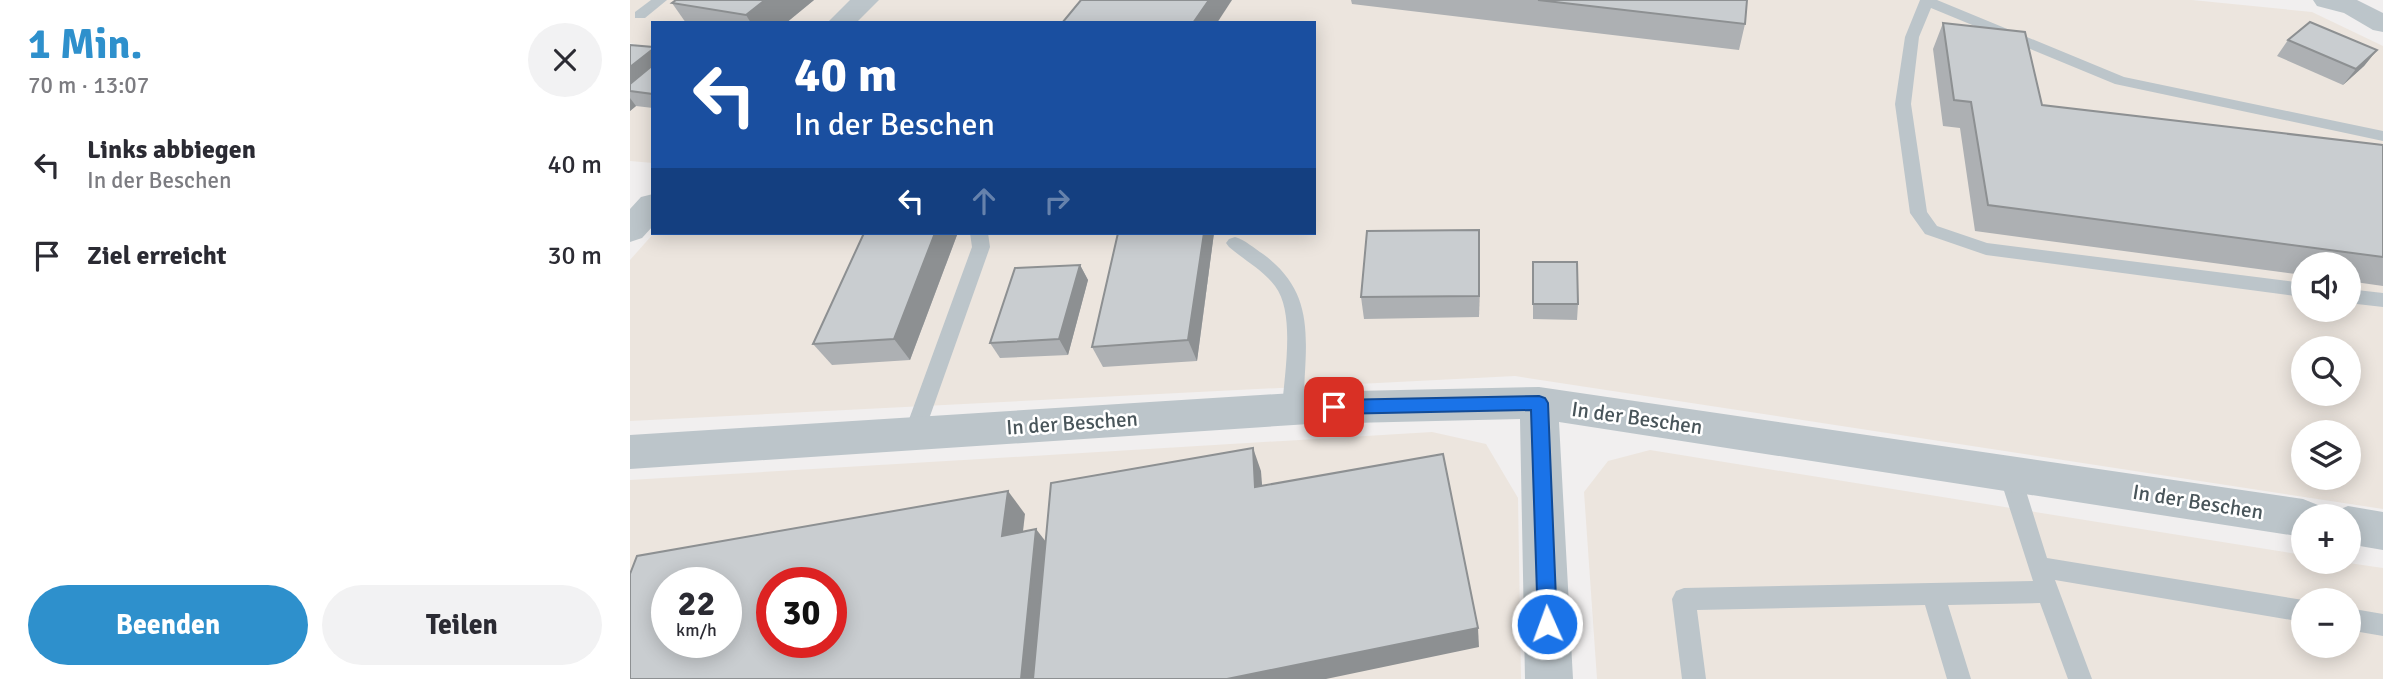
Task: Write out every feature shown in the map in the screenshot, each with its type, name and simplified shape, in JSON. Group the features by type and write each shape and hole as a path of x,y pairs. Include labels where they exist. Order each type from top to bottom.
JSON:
{"street":[{"path":"842,21 866,0"},
{"path":"2326,0 2353,7 2383,24"},
{"path":"630,230 651,207"},
{"path":"1539,403 1549,679"},
{"name":"In der Beschen","path":"630,452 1292,409 1539,403 2291,516"},
{"path":"2361,527 2383,531"}],"lane":[{"path":"640,15 660,0"},
{"path":"2291,288 1986,249 1931,230 1919,213 1903,104 1912,37 1927,1 2120,81 2383,136"},
{"path":"914,433 981,247 979,235"},
{"path":"1235,243 1279,280 1292,304 1295,335 1292,409"},
{"path":"2361,297 2383,300"},
{"path":"2009,472 2047,592 2080,679"},
{"path":"2039,567 2291,609"},
{"path":"1694,679 1684,600 2047,592"},
{"path":"1933,593 1959,679"},
{"path":"2361,621 2383,625"}],"shaded area":[{"path":"630,0 2192,0 2312,12 2383,46 2383,509 1515,376 630,421 630,260 652,235 1316,235 1316,21 651,21 651,163 630,161 630,48 635,44 630,43"},
{"path":"1432,432 1486,444 1518,498 1521,679 630,679 630,480"},
{"path":"1650,450 2291,553 2291,574 2361,574 2361,565 2383,568 2383,679 1597,679 1584,492 1608,461"}],"building":[{"path":"676,0 765,0 746,15 672,3"},
{"path":"1081,0 1209,0 1194,21 1064,21"},
{"path":"1538,0 1747,0 1745,24"},
{"path":"2310,22 2377,50 2356,69 2288,40"},
{"path":"1943,23 2025,32 2042,105 2383,145 2383,257 1988,205 1971,102 1954,100"},
{"path":"630,45 651,47 651,51 630,67"},
{"path":"651,67 651,94 630,91 630,84"},
{"path":"1479,230 1479,296 1361,297 1367,231"},
{"path":"863,235 934,235 894,339 813,344"},
{"path":"1118,235 1204,235 1188,340 1092,347"},
{"path":"1533,262 1577,262 1578,304 1533,304"},
{"path":"1080,265 1059,339 990,343 1015,268"},
{"path":"1253,448 1255,487 1443,454 1478,628 1227,679 1033,679 1051,483"},
{"path":"1008,491 1002,536 1036,529 1021,679 630,679 630,574 637,556"}],"route":[{"path":"1334,407 1539,403 1547,624"}]}
